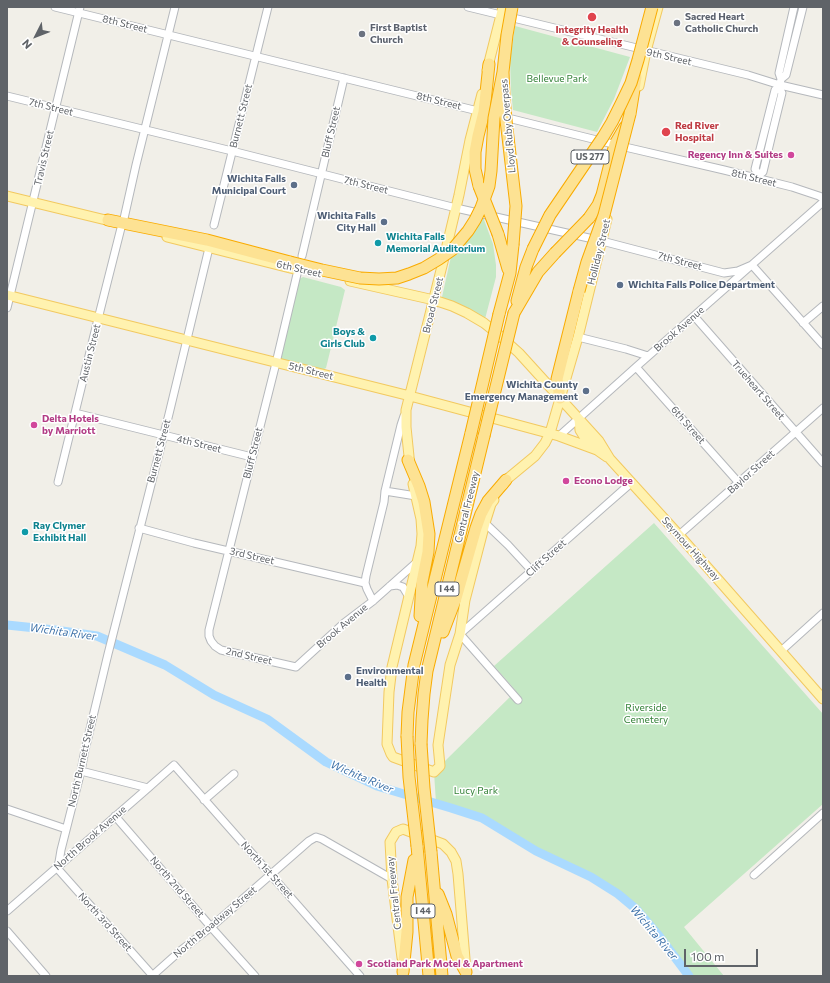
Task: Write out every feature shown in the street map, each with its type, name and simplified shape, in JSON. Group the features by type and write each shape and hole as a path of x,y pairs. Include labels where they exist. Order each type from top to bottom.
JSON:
{"highway":[{"name":"Lloyd Ruby Overpass","path":"512,7 503,72 505,112 516,206 514,245"},
{"name":"US 277","path":"638,60 652,7"},
{"path":"560,398 557,379 587,262 604,215 613,181 630,114 638,60"},
{"name":"Central Freeway","path":"442,976 421,744 422,713 427,671 526,267 533,249 553,210 612,122 631,84 638,60"},
{"path":"489,64 475,152 475,169 479,186 498,234 510,273"},
{"path":"108,220 207,240 322,270 360,278 397,278 409,274 424,268 452,250 468,231 481,208 491,171 494,118 503,72"},
{"path":"514,313 538,272 589,218 598,205 633,112"},
{"name":"Central Freeway","path":"429,976 409,777 407,736 410,691 419,642 510,273 514,245"},
{"path":"408,460 424,502 429,534 428,552 422,582 419,642"},
{"path":"427,671 456,598 481,514 488,501 506,480"},
{"path":"404,974 407,932 407,897 417,846"},
{"path":"434,883 446,914 457,956 466,974"}],"main road":[{"path":"633,112 646,51 658,7"},
{"path":"489,64 502,11"},
{"name":"Broad Street","path":"406,410 456,208 470,140 481,112"},
{"name":"Holliday Street","path":"506,480 535,456 550,434 578,337 602,241 620,146"},
{"path":"7,196 108,220"},
{"name":"6th Street","path":"122,224 209,248 298,270 434,300 452,306 484,323 499,335 519,353 560,398"},
{"name":"5th Street","path":"8,296 410,396 560,436 597,450 610,459"},
{"name":"Seymour Highway","path":"560,398 599,441 610,459 823,699"},
{"path":"406,410 408,460 421,519 422,534 418,561 392,667 389,692 387,744 390,754 393,757 434,772 440,766 438,745 450,665 460,634 465,600 491,504 506,480"},
{"path":"580,419 580,430 585,438 597,450"},
{"name":"Brook Avenue","path":"535,456 560,436"},
{"name":"Central Freeway","path":"404,974 392,879 390,842 396,832 403,828 443,844 456,861 466,974"}],"street":[{"name":"8th Street","path":"55,7 80,10 169,35 481,112 620,146 758,177 823,198"},
{"name":"Austin Street","path":"58,482 175,7"},
{"name":"Burnett Street","path":"214,225 268,7"},
{"name":"9th Street","path":"468,7 502,11 646,51 748,75 823,95"},
{"path":"794,7 779,72 780,84 782,93 763,172 758,177 755,169 775,90 780,84 786,75 804,7"},
{"name":"Travis Street","path":"7,308 8,296 33,202 80,10"},
{"name":"Bluff Street","path":"302,256 344,78"},
{"name":"7th Street","path":"7,96 456,208 602,241 724,272 738,270 752,265"},
{"path":"767,122 775,124"},
{"name":"Brook Avenue","path":"560,436 648,356 823,202"},
{"name":"Burnett Street","path":"108,654 164,435 209,248"},
{"path":"752,265 823,345"},
{"name":"Bluff Street","path":"209,636 209,630 228,551 298,270"},
{"name":"7th Street","path":"724,272 734,281"},
{"path":"803,323 823,306"},
{"name":"Trueheart Street","path":"694,316 823,463"},
{"path":"578,337 648,356"},
{"name":"6th Street","path":"636,367 739,483"},
{"name":"Baylor Street","path":"679,535 823,408"},
{"name":"Broad Street","path":"365,583 384,502 385,491 406,410"},
{"name":"4th Street","path":"75,413 252,457"},
{"name":"Clift Street","path":"460,634 631,483"},
{"path":"385,491 416,496"},
{"path":"485,523 532,571"},
{"name":"3rd Street","path":"139,528 228,551 365,583"},
{"name":"Brook Avenue","path":"296,667 344,623 373,601 418,561"},
{"path":"365,583 373,601"},
{"path":"389,586 397,585 403,587 409,597"},
{"path":"781,650 823,614"},
{"path":"460,634 518,700"},
{"name":"2nd Street","path":"209,636 215,646 222,650 296,667"},
{"name":"North Burnett Street","path":"57,868 60,862 61,850 108,654"},
{"name":"North Brook Avenue","path":"7,911 174,765"},
{"name":"North 1st Street","path":"174,765 360,976"},
{"path":"81,771 148,788"},
{"path":"204,800 234,774"},
{"path":"7,809 66,829"},
{"path":"754,875 823,813"},
{"name":"North 2nd Street","path":"115,816 211,927 256,976"},
{"name":"North Broadway Street","path":"152,976 180,951 211,927 309,841 316,837 392,879"},
{"name":"North 3rd Street","path":"57,868 152,976"},
{"path":"7,902 16,903"},
{"path":"7,931 46,976"}],"green space":[{"name":"Bellevue Park","path":"515,26 630,57 614,99 597,132 513,110 510,60"},
{"path":"479,215 483,217 493,244 496,265 496,277 485,319 445,300 442,297 452,252"},
{"path":"303,277 341,287 345,290 326,368 322,370 281,360 279,357 299,279"},
{"name":"Riverside Cemetery","path":"654,523 823,714 823,804 684,927 724,976 689,976 659,936 636,909 618,894 591,877 536,851 482,818 436,803 434,772 516,691 494,666"}],"waterway":[{"name":"Wichita River","path":"7,625 97,636 165,665 214,695 267,719 326,762 377,786 482,818 536,851 591,877 618,894 636,909 659,936 689,976"}],"place":[{"name":"Integrity Health & Counseling","path":"592,17"},
{"name":"Sacred Heart Catholic Church","path":"677,23"},
{"name":"First Baptist Church","path":"362,34"},
{"name":"Red River Hospital","path":"666,132"},
{"name":"Regency Inn & Suites","path":"791,155"},
{"name":"Wichita Falls Municipal Court","path":"294,185"},
{"name":"Wichita Falls City Hall","path":"384,222"},
{"name":"Wichita Falls Memorial Auditorium","path":"378,243"},
{"name":"Wichita Falls Police Department","path":"620,285"},
{"name":"Boys & Girls Club","path":"373,338"},
{"name":"Wichita County Emergency Management","path":"586,391"},
{"name":"Delta Hotels by Marriott","path":"34,425"},
{"name":"Econo Lodge","path":"566,481"},
{"name":"Ray Clymer Exhibit Hall","path":"25,532"},
{"name":"Environmental Health","path":"348,677"},
{"name":"Scotland Park Motel & Apartment","path":"359,964"}],"park label":[{"name":"Lucy Park","path":"476,791"}]}
